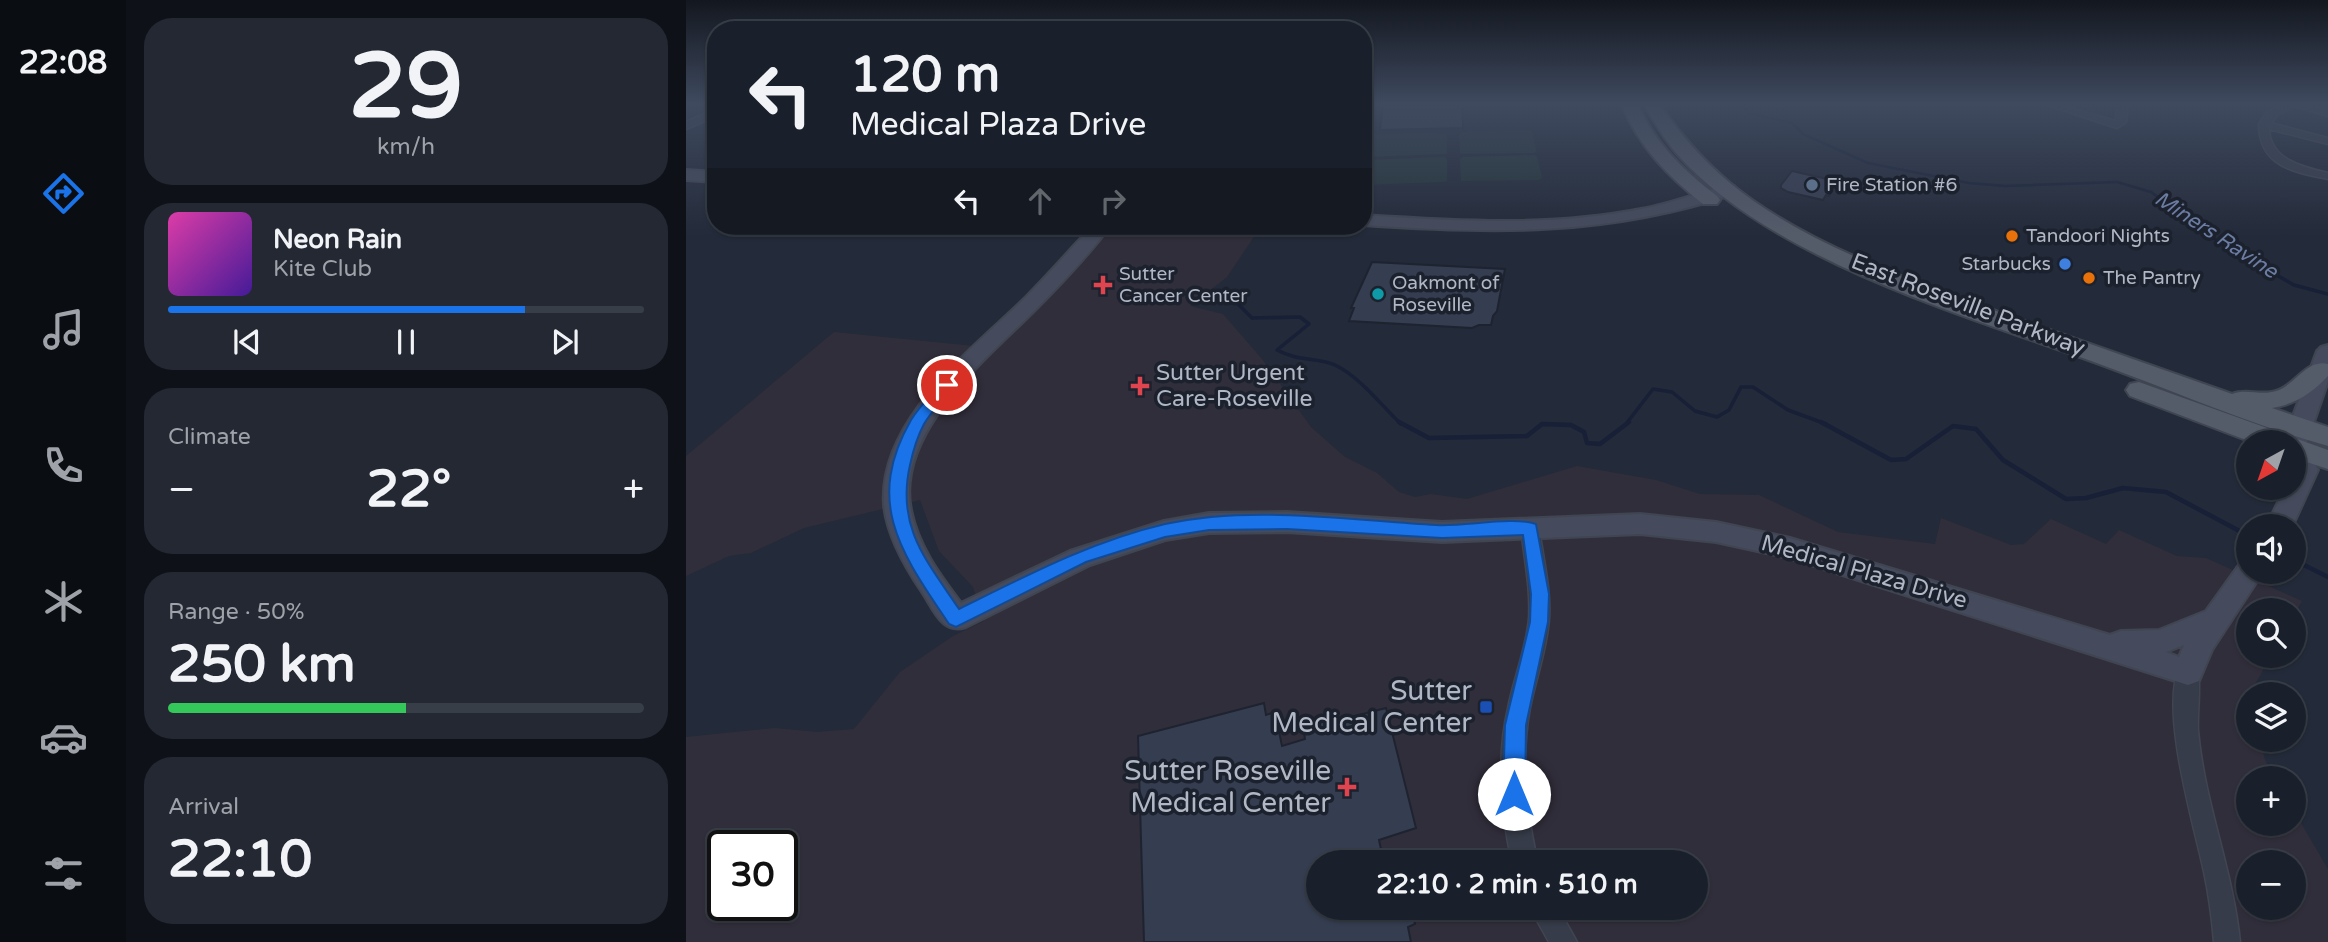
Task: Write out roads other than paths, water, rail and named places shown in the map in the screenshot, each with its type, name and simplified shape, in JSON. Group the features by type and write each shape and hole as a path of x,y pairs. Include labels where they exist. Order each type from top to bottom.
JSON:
{"main road":[{"name":"East Roseville Parkway","path":"1655,149 1662,158 1712,193 1770,240 1848,279 1939,317 2248,430"},
{"name":"East Roseville Parkway","path":"1682,149 1712,193 1775,221 1840,256 1889,278 2180,384 2266,430"},
{"path":"1848,279 1976,321 1994,325 2006,321"},
{"path":"2180,384 2235,398 2275,400 2297,393 2324,360"},
{"name":"East Roseville Parkway","path":"2306,448 2328,437"}],"street":[{"path":"2268,149 2275,157 2293,167 2328,176"},
{"path":"686,167 707,168"},
{"path":"686,175 707,176"},
{"path":"1372,212 1447,216 1545,215 1712,193"},
{"path":"1372,221 1469,226 1548,224 1693,204 1712,193"},
{"name":"Medical Plaza Drive","path":"1093,235 1040,295 947,385 918,420 907,444 897,488 897,509 904,535 916,560 956,619 1080,558 1125,541 1198,525 1252,522 1442,532 1640,524 1716,532 1819,556 2188,672"},
{"path":"2306,437 2324,360"},
{"path":"1523,850 1517,820 1515,725 1539,622 1540,594 1530,528"},
{"path":"2227,942 2227,923 2217,874 2190,765 2185,692 2188,672 2199,645 2240,584"},
{"path":"2086,639 2131,643 2160,642 2215,620"},
{"path":"1550,920 1564,942"}],"waterway":[{"name":"Miners Ravine","path":"1837,149 1868,163 1969,183 2005,186 2117,182 2151,192 2221,244"},
{"name":"Miners Ravine","path":"2221,244 2294,285 2328,294"},
{"path":"1232,298 1252,318 1300,317 1309,324 1277,350 1329,363 1344,370 1362,384 1399,422"},
{"path":"1626,424 1653,389 1672,392 1695,411 1717,417 1729,410 1741,387 1753,387 1788,410 1822,422"},
{"path":"1399,422 1429,438 1527,436 1542,424 1571,425 1584,432 1587,443 1600,444 1629,422"},
{"path":"1822,422 1826,424"},
{"path":"1822,422 1891,460 1906,459 1953,426 1976,429 2003,460 2066,499 2086,498 2123,488 2166,492 2236,529"},
{"path":"2306,566 2328,577"}],"place":[{"name":"Fire Station #6","path":"1812,185"},
{"name":"Tandoori Nights","path":"2012,236"},
{"name":"Starbucks","path":"2065,264"},
{"name":"The Pantry","path":"2089,278"},
{"name":"Sutter Cancer Center","path":"1103,285"},
{"name":"Oakmont of Roseville","path":"1378,294"},
{"name":"Sutter Urgent Care-Roseville","path":"1140,386"},
{"name":"Sutter Medical Center","path":"1486,707"},
{"name":"Sutter Roseville Medical Center","path":"1347,787"}]}
